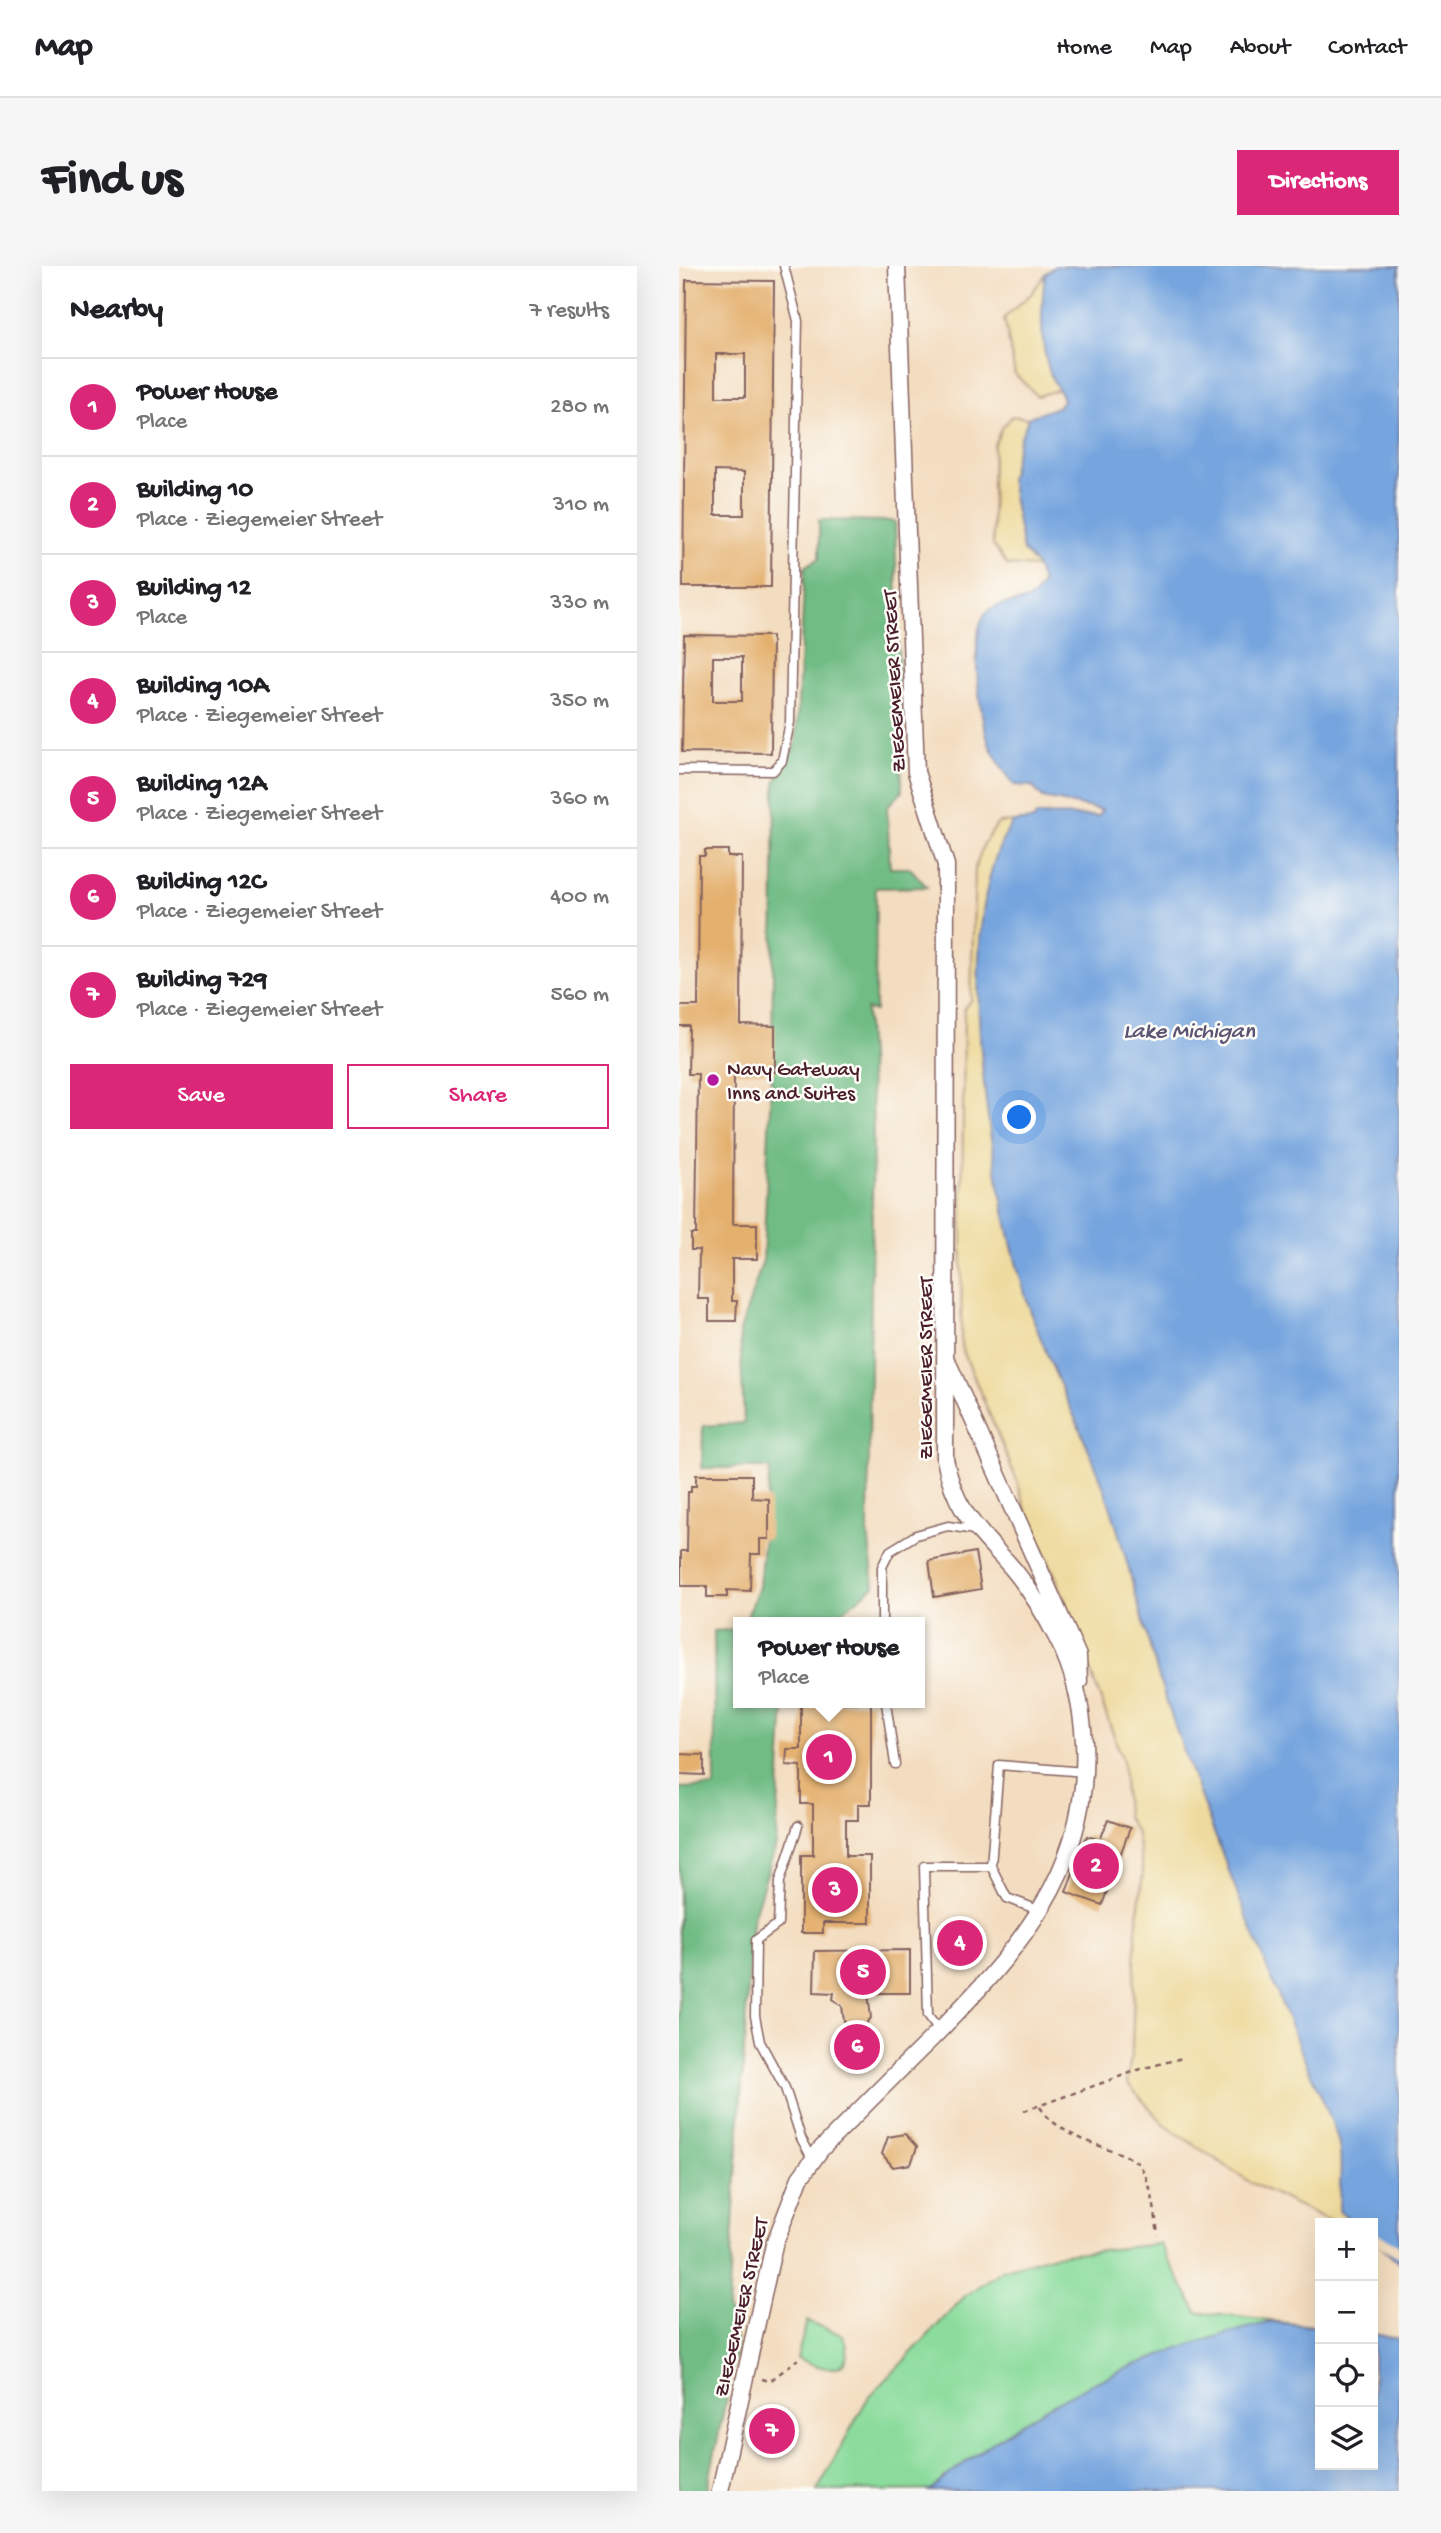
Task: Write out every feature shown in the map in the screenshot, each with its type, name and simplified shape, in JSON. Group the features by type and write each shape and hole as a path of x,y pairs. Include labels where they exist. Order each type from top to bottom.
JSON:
{"street":[{"name":"ZIEGEMEIER STREET","path":"720,2491 774,2245 788,2203 813,2160 997,1972 1041,1911 1073,1840 1084,1794 1081,1711 1061,1645 1043,1611 1006,1561 975,1530 959,1506 945,1459 946,865 915,772 897,266"},
{"path":"945,1358 1078,1656 1081,1711"}],"lane":[{"path":"679,770 773,771 782,761 790,722 798,321 784,266"},
{"path":"882,1617 882,1567 890,1550 915,1535 948,1526 975,1530"},
{"path":"886,1708 895,1764"},
{"path":"1041,1911 1007,1898 991,1866 999,1765 1085,1772"},
{"path":"798,1826 780,1881 778,1924 756,1940 755,2017 761,2042 785,2088 801,2138 813,2160"},
{"path":"939,2030 928,2015 924,1866 991,1866"}],"path":[{"path":"1024,2111 1141,2069 1182,2058"},
{"path":"1040,2107 1049,2122 1073,2136 1127,2157 1140,2166 1154,2197 1158,2235"},
{"path":"745,2376 770,2381 799,2359"}],"green space":[{"path":"819,520 895,521 902,792 887,807 890,868 910,868 927,887 876,888 875,1011 866,1009 873,1122 868,1532 874,1586 836,1617 747,1617 759,1587 770,1468 702,1468 703,1426 744,1423 740,1331 763,1260 772,1063 775,783 796,744 805,566 819,559"},
{"path":"733,1629 733,1708 784,1708 776,1845 752,1921 728,2307 737,2345 707,2491 679,2491 679,1788 715,1787 714,1631"},
{"path":"1160,2244 1197,2312 1315,2326 1315,2470 1378,2470 1378,2335 1399,2339 1399,2488 817,2491 866,2401 966,2295 1002,2270 1054,2255"},
{"path":"807,2321 842,2335 847,2351 841,2365 825,2368 797,2358"}],"sand":[{"path":"1045,274 1092,379 1037,396 1015,374 1004,318 1032,293"},
{"path":"1012,416 1061,423 1073,570 1007,565 993,545 994,446 1001,429"},
{"path":"1048,820 1399,2263 1378,2231 1378,2218 1324,2218 1253,2184 1166,2126 1127,2083 1132,2049 1136,1931 1143,1873 1137,1834 1126,1816 1123,1761 1058,1582 1027,1513 1016,1478 961,1346 964,1008 971,1000 975,868 984,843 998,823"}],"water":[{"name":"Lake Michigan","path":"1055,266 1399,266 1399,2263 1378,2244 1378,2218 1348,2218 1339,2211 1341,2161 1337,2135 1266,1965 1176,1728 1103,1487 1032,1315 1003,1205 982,1064 978,992 981,925 992,867 1013,822 1034,820 1036,815 1098,816 1102,810 1043,798 1032,786 1014,785 991,748 983,720 977,677 978,636 988,611 1030,598 1042,583 1036,565 1023,551 1010,479 1019,441 1029,417 1058,407 1063,400 1052,379 1044,351 1042,325 1045,274"},
{"path":"1271,2322 1315,2326 1315,2470 1378,2470 1378,2335 1399,2339 1399,2491 929,2491 1009,2431 1089,2385 1132,2366 1222,2335"}],"pier":[{"path":"1378,2234 1399,2245 1399,2257 1378,2246"}],"building":[{"path":"686,280 774,281 771,587 683,587","holes":["716,354 745,354 745,397 716,397","715,471 744,472 744,515 715,515"]},
{"path":"684,635 772,636 771,753 682,752","holes":["713,657 742,657 742,701 713,701"]},
{"name":"Navy Gateway Inns and Suites","path":"705,850 728,850 728,857 742,857 741,1025 775,1026 775,1072 734,1072 733,1224 757,1224 757,1259 732,1259 732,1301 737,1301 736,1321 709,1321 709,1299 698,1299 699,1250 691,1250 691,1234 696,1234 698,1074 688,1074 689,1026 679,1026 679,1006 698,1006 699,856 705,856"},
{"path":"696,1475 752,1475 752,1498 769,1499 769,1539 760,1539 760,1554 751,1554 750,1591 727,1590 727,1597 707,1597 707,1586 681,1586 681,1551 687,1551 688,1492 691,1492 691,1486 696,1486"},
{"path":"975,1552 981,1589 934,1597 929,1561"},
{"path":"801,1708 871,1708 871,1804 858,1804 858,1820 846,1820 846,1856 870,1856 870,1923 823,1923 823,1933 801,1933 801,1855 813,1855 813,1804 801,1804 801,1766 786,1765 787,1749 801,1749"},
{"path":"679,1754 704,1755 704,1775 679,1774"},
{"path":"1108,1820 1130,1828 1102,1905 1066,1892 1087,1836 1100,1840"},
{"path":"946,1937 973,1937 973,1950 946,1950"},
{"path":"910,1950 910,1993 868,1993 871,2018 861,2030 870,2041 871,2050 864,2062 850,2062 843,2054 843,2044 853,2032 844,2021 842,2006 833,1999 834,1993 814,1992 815,1951"},
{"path":"905,2134 917,2147 911,2164 893,2167 882,2154 888,2137"},
{"path":"768,2423 780,2427 776,2440 764,2436"}],"place":[{"name":"Navy Gateway Inns and Suites","path":"713,1080"},
{"name":"Power House","path":"829,1757"},
{"name":"Building 10","path":"1096,1866"},
{"name":"Building 12","path":"835,1890"},
{"name":"Building 10A","path":"960,1943"},
{"name":"Building 12A","path":"863,1972"},
{"name":"Building 12C","path":"857,2047"},
{"name":"Building 729","path":"772,2431"}]}
